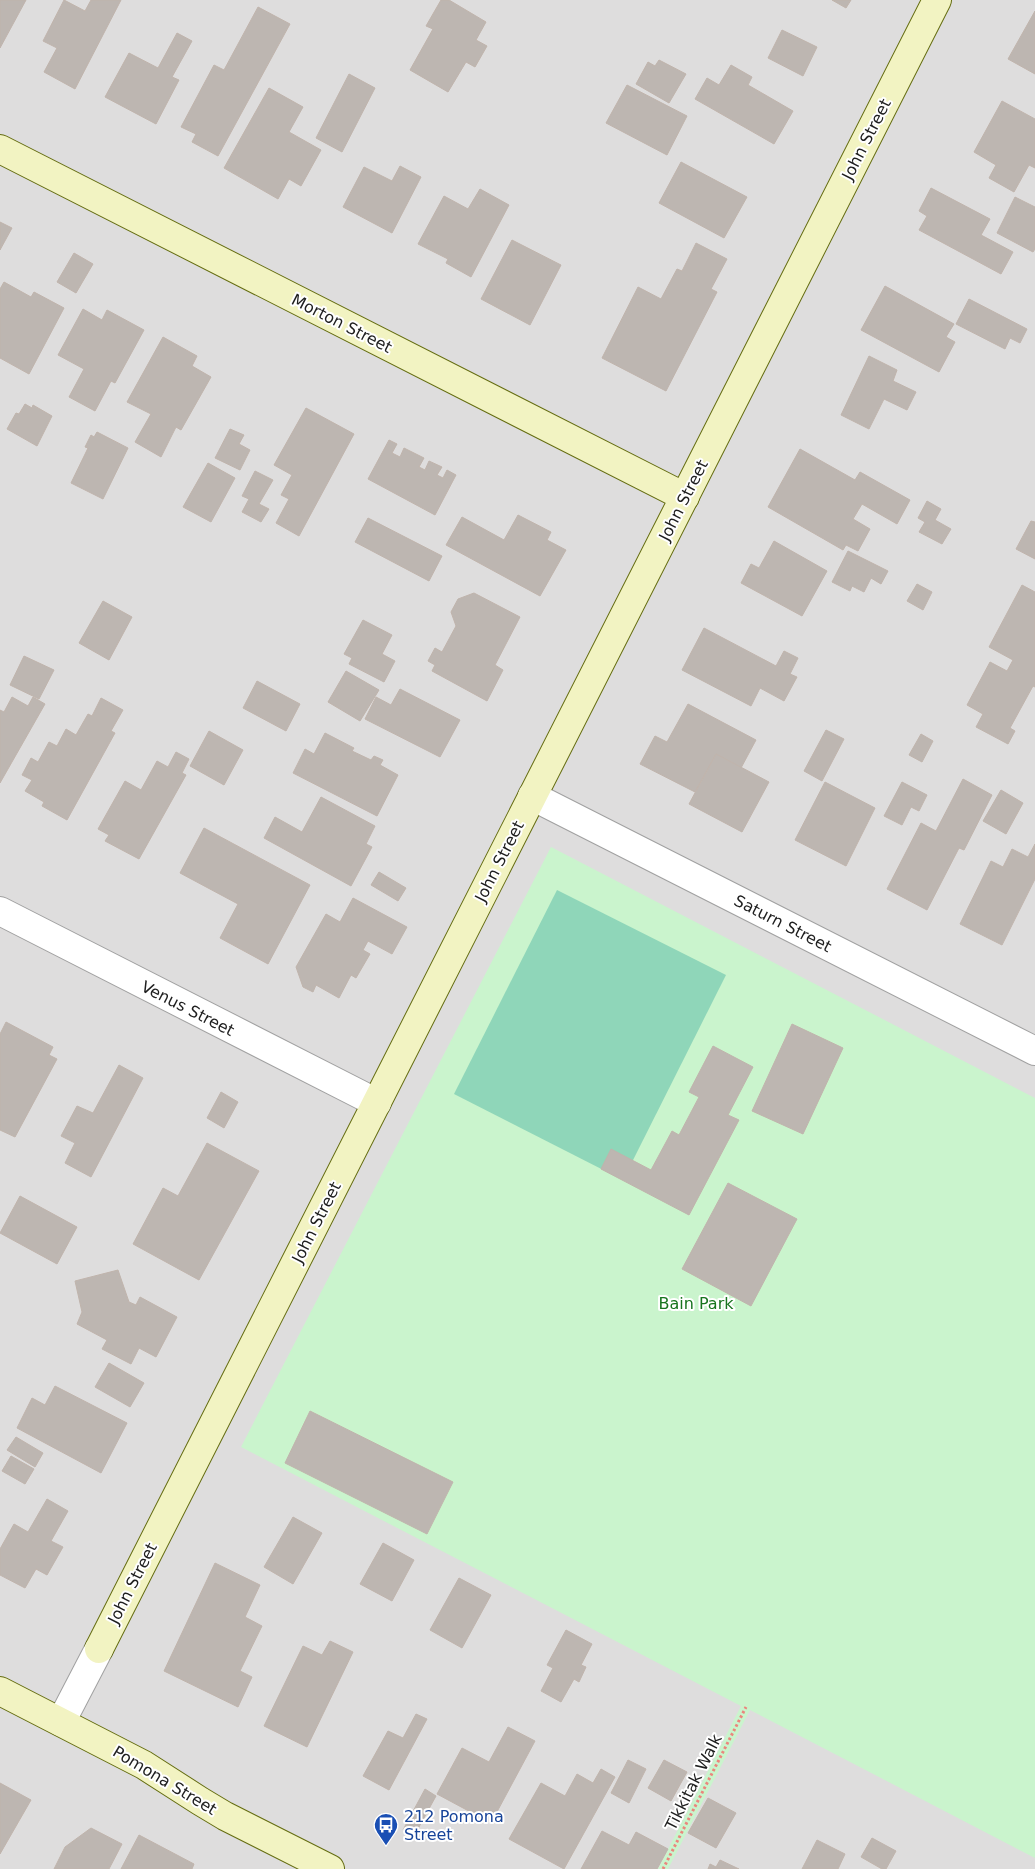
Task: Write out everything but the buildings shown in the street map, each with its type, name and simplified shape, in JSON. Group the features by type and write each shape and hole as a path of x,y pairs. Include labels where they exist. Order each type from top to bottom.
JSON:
{"street":[{"name":"John Street","path":"61,1722 937,0"},
{"name":"Morton Street","path":"0,149 685,496"},
{"name":"Saturn Street","path":"532,796 1035,1051"},
{"name":"Venus Street","path":"0,911 377,1103"},
{"name":"Pomona Street","path":"0,1691 144,1765 225,1816 330,1869"}],"path":[{"name":"Tikkitak Walk","path":"663,1869 746,1707"}],"shaded area":[{"path":"0,0 1035,0 1035,1869 0,1869"}],"green space":[{"name":"Bain Park","path":"551,847 1035,1098 1035,1858 750,1710 668,1869 658,1869 741,1706 241,1447"},
{"path":"557,890 726,975 623,1180 454,1094"}],"place":[{"name":"212 Pomona Street","path":"386,1846"}]}
